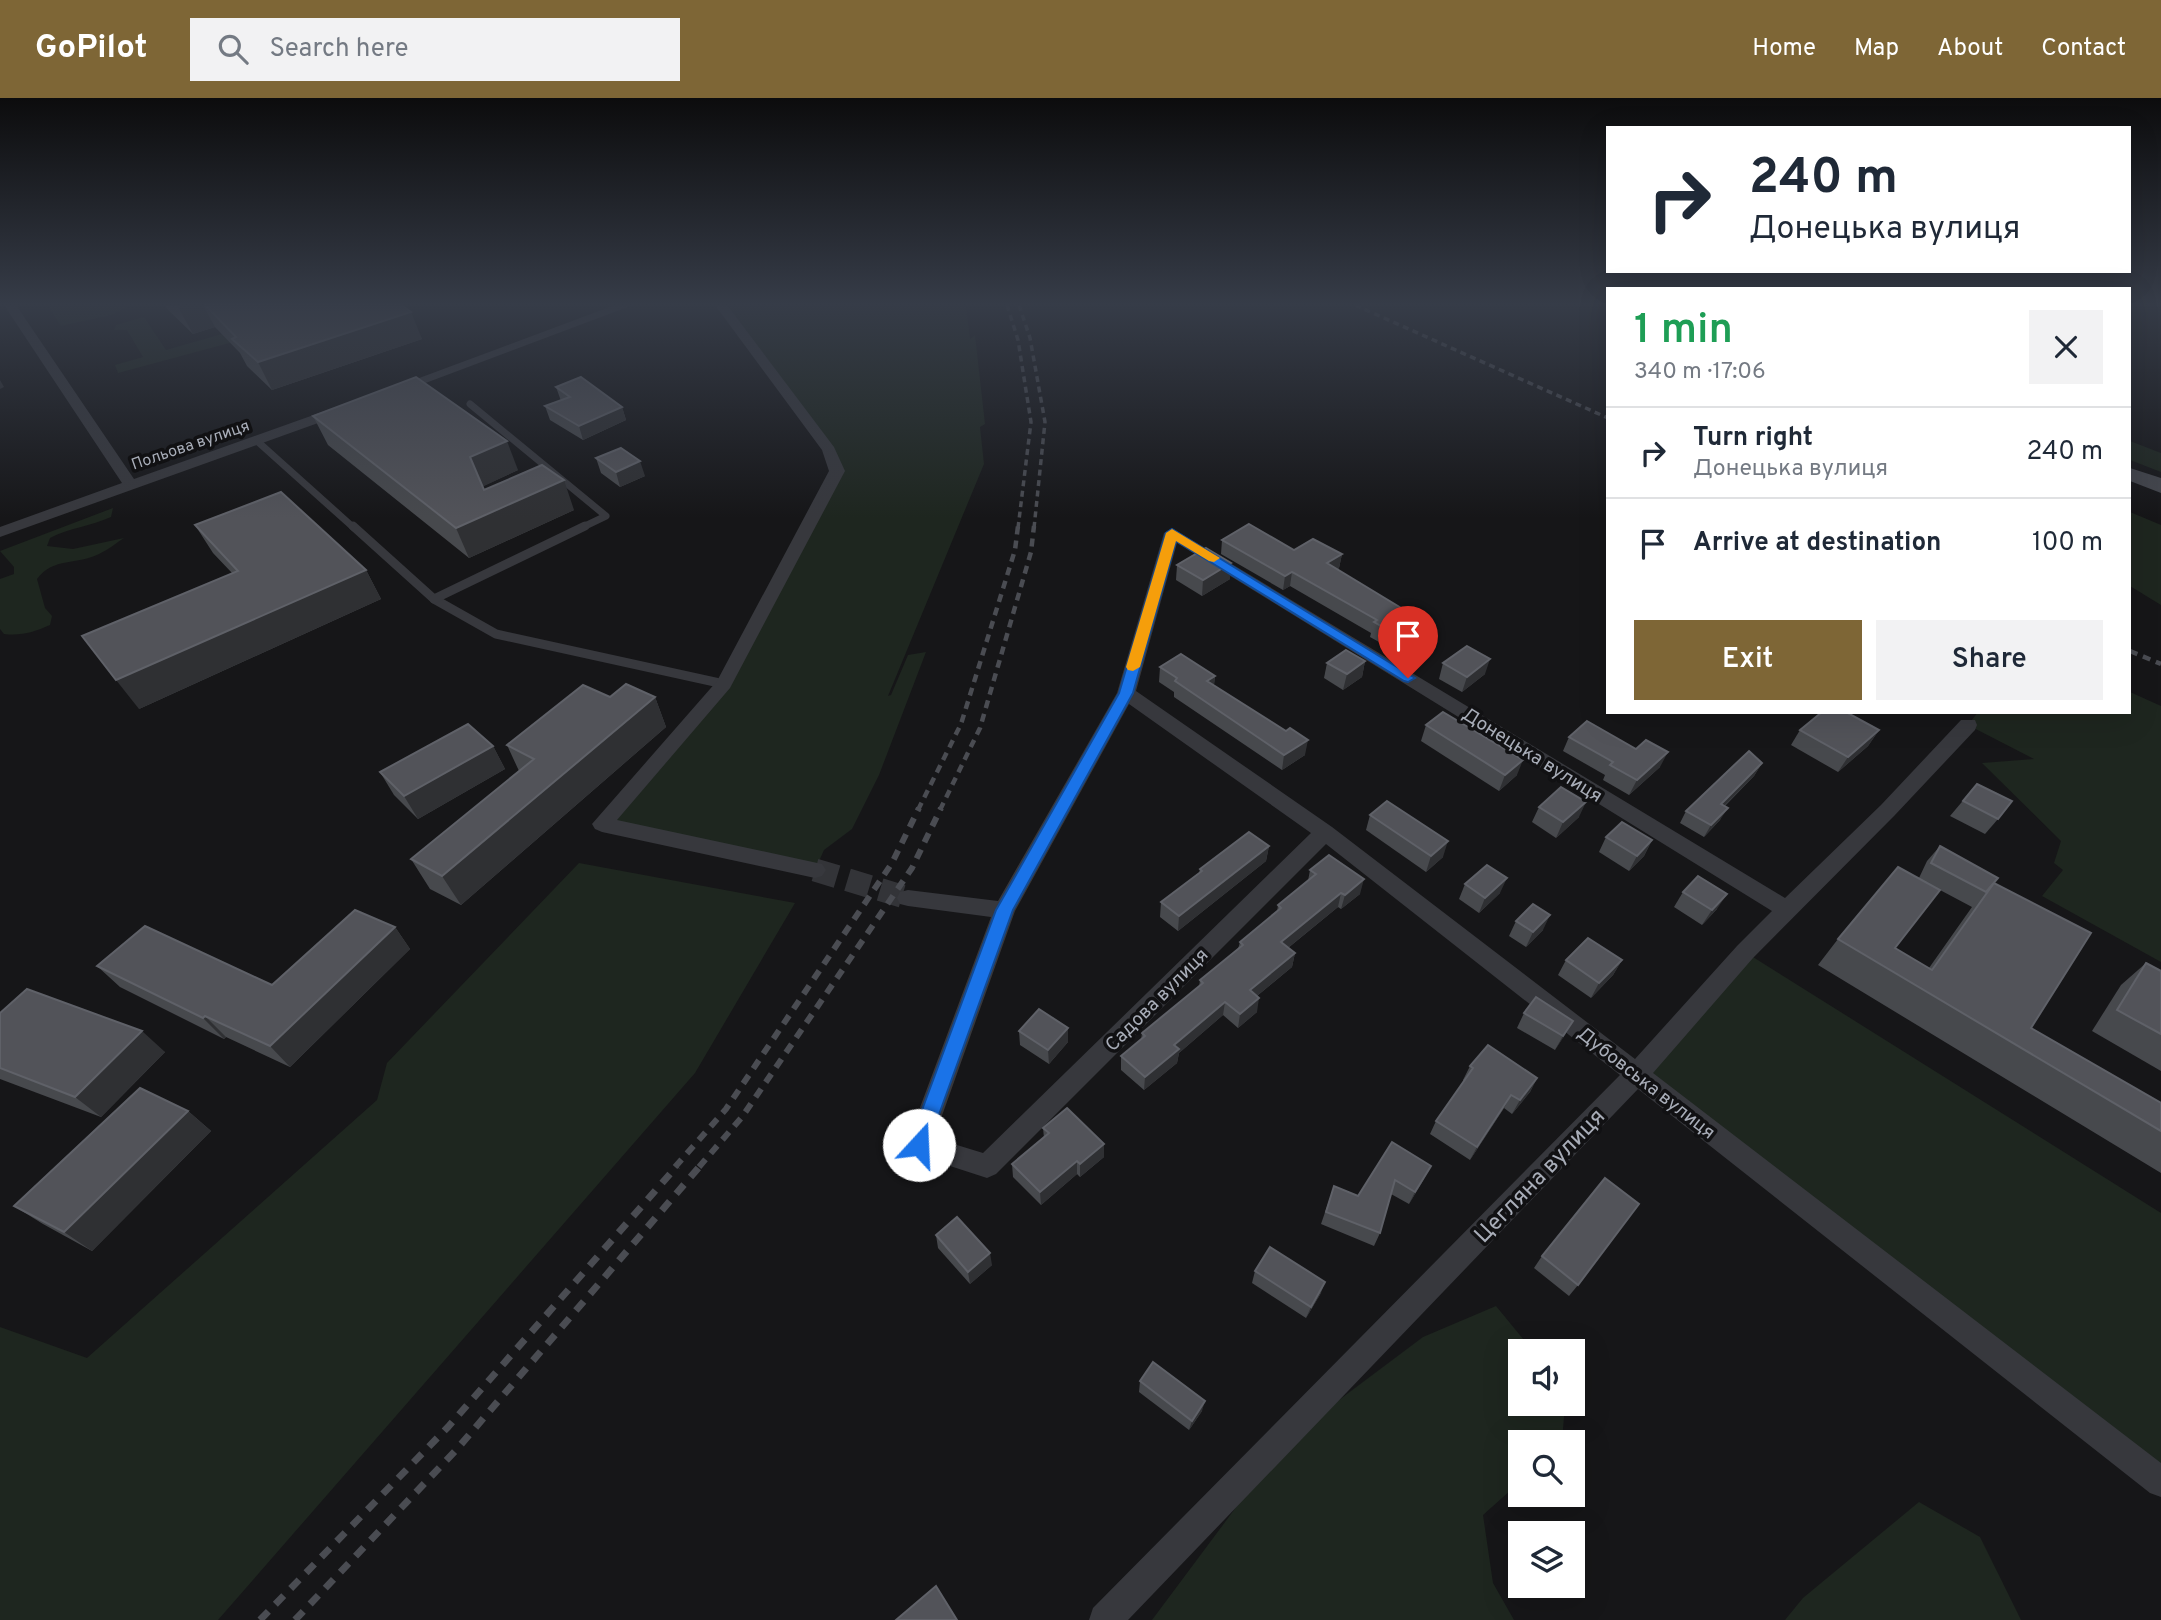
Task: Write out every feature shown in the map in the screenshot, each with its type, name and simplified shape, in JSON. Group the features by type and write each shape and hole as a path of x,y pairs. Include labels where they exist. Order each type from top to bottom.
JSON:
{"main road":[{"path":"2131,474 2161,486"}],"street":[{"path":"57,376 130,483"},
{"path":"384,394 433,376"},
{"path":"774,376 829,450 837,471 724,684 601,824 816,870"},
{"name":"Польова вулиця","path":"0,532 130,483 359,403"},
{"name":"Донецька вулиця","path":"1126,693 1172,533 1787,910"},
{"path":"908,898 1004,910 1126,693"},
{"name":"Дубовська вулиця","path":"1126,693 1325,832 2161,1482"},
{"name":"Цегляна вулиця","path":"1105,1620 1637,1074 1745,953 1888,810 1968,725"},
{"name":"Садова вулиця","path":"1004,910 919,1145 987,1166 1325,832"}],"lane":[{"path":"434,599 606,516 470,404"},
{"path":"256,440 434,599 496,634 724,684"}],"shaded area":[{"path":"774,376 980,376 985,424 980,427 984,464 888,696 891,695 908,655 926,652 879,775 852,829 824,850 815,870 602,824 724,684 837,471 829,449"},
{"path":"2131,441 2161,453 2161,472 2131,460"},
{"path":"113,508 111,517 50,538 47,546 73,549 124,538 106,551 91,557 50,567 37,579 45,608 52,616 50,625 28,633 4,634 0,629 0,579 14,574 14,567 0,551"},
{"path":"2131,512 2161,525 2161,605 2131,587"},
{"path":"2131,692 2161,706 2161,962 2042,896 2063,870 2054,863 2061,841 1982,763 2034,759 1968,725 1976,714 2131,714"},
{"path":"579,863 795,903 695,1073 218,1620 0,1620 0,1327 87,1358 377,1100 387,1063"},
{"path":"1745,952 2161,1213 2161,1482 1637,1074"},
{"path":"1496,1306 1523,1339 1508,1339 1508,1416 1564,1416 1563,1430 1508,1430 1508,1493 1483,1515 1493,1583 1514,1620 1152,1620 1287,1439 1423,1337"},
{"path":"1919,1502 1980,1537 2021,1620 1785,1620 1803,1598"}],"building":[{"path":"416,377 507,441 470,457 484,490 542,465 564,480 456,528 313,416"},
{"path":"581,377 622,407 579,426 545,406 570,397 556,387"},
{"path":"621,448 640,461 616,472 596,458"},
{"path":"281,492 366,570 116,680 82,636 238,571 195,525"},
{"path":"1249,524 1294,550 1313,539 1342,554 1327,563 1416,617 1393,633 1374,622 1377,620 1292,572 1285,576 1222,540"},
{"path":"1206,548 1231,563 1203,580 1177,565"},
{"path":"1467,646 1490,659 1467,677 1443,663"},
{"path":"1346,650 1365,661 1347,674 1327,663"},
{"path":"1181,654 1215,676 1207,681 1286,731 1290,728 1308,740 1284,755 1175,681 1177,678 1160,667"},
{"path":"626,684 655,697 442,876 411,859 534,759 507,745 583,685 610,697"},
{"path":"1443,712 1523,760 1505,775 1426,725"},
{"path":"1820,714 1850,714 1879,730 1848,757 1800,730"},
{"path":"1587,721 1636,749 1646,740 1668,752 1637,780 1610,765 1613,762 1569,737"},
{"path":"468,724 493,746 404,796 380,772"},
{"path":"1749,751 1762,763 1721,804 1728,808 1711,825 1686,811"},
{"path":"1977,784 2012,801 1998,819 1963,801"},
{"path":"1561,787 1586,802 1563,822 1539,807"},
{"path":"1387,801 1448,841 1431,856 1370,815"},
{"path":"1622,822 1652,840 1637,856 1606,837"},
{"path":"1249,832 1269,846 1179,916 1161,902 1202,871 1200,869"},
{"path":"1940,846 1998,878 1986,892 1931,863"},
{"path":"1329,855 1364,879 1345,895 1341,893 1281,942 1295,953 1250,990 1259,998 1240,1014 1225,1002 1174,1045 1179,1049 1145,1077 1121,1056 1145,1036 1142,1033 1203,983 1200,980 1243,945 1240,942 1281,908 1278,905 1316,874 1310,870"},
{"path":"1487,865 1507,878 1485,898 1465,884"},
{"path":"1898,867 1940,890 1895,948 1932,970 1994,883 2091,933 2031,1028 2161,1103 2161,1131 1838,939"},
{"path":"1698,876 1727,894 1712,910 1683,892"},
{"path":"1533,904 1550,915 1533,932 1516,921"},
{"path":"355,910 395,927 270,1046 205,1016 203,1018 97,966 145,926 272,985"},
{"path":"1588,938 1622,960 1599,983 1566,960"},
{"path":"2146,963 2161,971 2161,1034 2117,1010"},
{"path":"27,989 142,1031 75,1097 0,1068 0,1013"},
{"path":"1536,997 1573,1021 1563,1036 1524,1013"},
{"path":"1039,1009 1068,1028 1048,1050 1019,1031"},
{"path":"1488,1045 1537,1078 1520,1100 1511,1095 1477,1147 1436,1121 1473,1068 1470,1066"},
{"path":"140,1088 188,1111 64,1232 14,1206"},
{"path":"1067,1108 1104,1144 1080,1164 1077,1161 1040,1192 1012,1164 1049,1133 1043,1128"},
{"path":"1392,1142 1431,1166 1415,1192 1395,1180 1380,1233 1326,1212 1334,1186 1358,1196"},
{"path":"1605,1178 1639,1204 1578,1285 1542,1256"},
{"path":"957,1217 990,1253 968,1272 936,1235"},
{"path":"1270,1247 1325,1282 1311,1307 1255,1271"},
{"path":"1153,1362 1205,1401 1192,1421 1140,1381"},
{"path":"936,1586 957,1620 896,1620"}],"tunnel":[{"path":"815,870 908,898"}],"railway":[{"path":"1018,528 1031,422 1024,376"},
{"path":"1034,528 1045,422 1037,376"},
{"path":"1514,376 1606,417"},
{"path":"919,808 961,724 1015,550 1018,526"},
{"path":"940,810 980,728 1031,552 1034,526"},
{"path":"2131,651 2161,664"},
{"path":"675,1167 726,1109 892,863 919,808"},
{"path":"699,1167 742,1117 912,868 941,808"},
{"path":"260,1620 448,1427 677,1166"},
{"path":"295,1620 457,1449 700,1166"}],"slow traffic":[{"path":"1133,667 1172,533 1214,558"}],"route":[{"path":"919,1145 1004,910 1126,693 1172,533 1408,678"}]}
